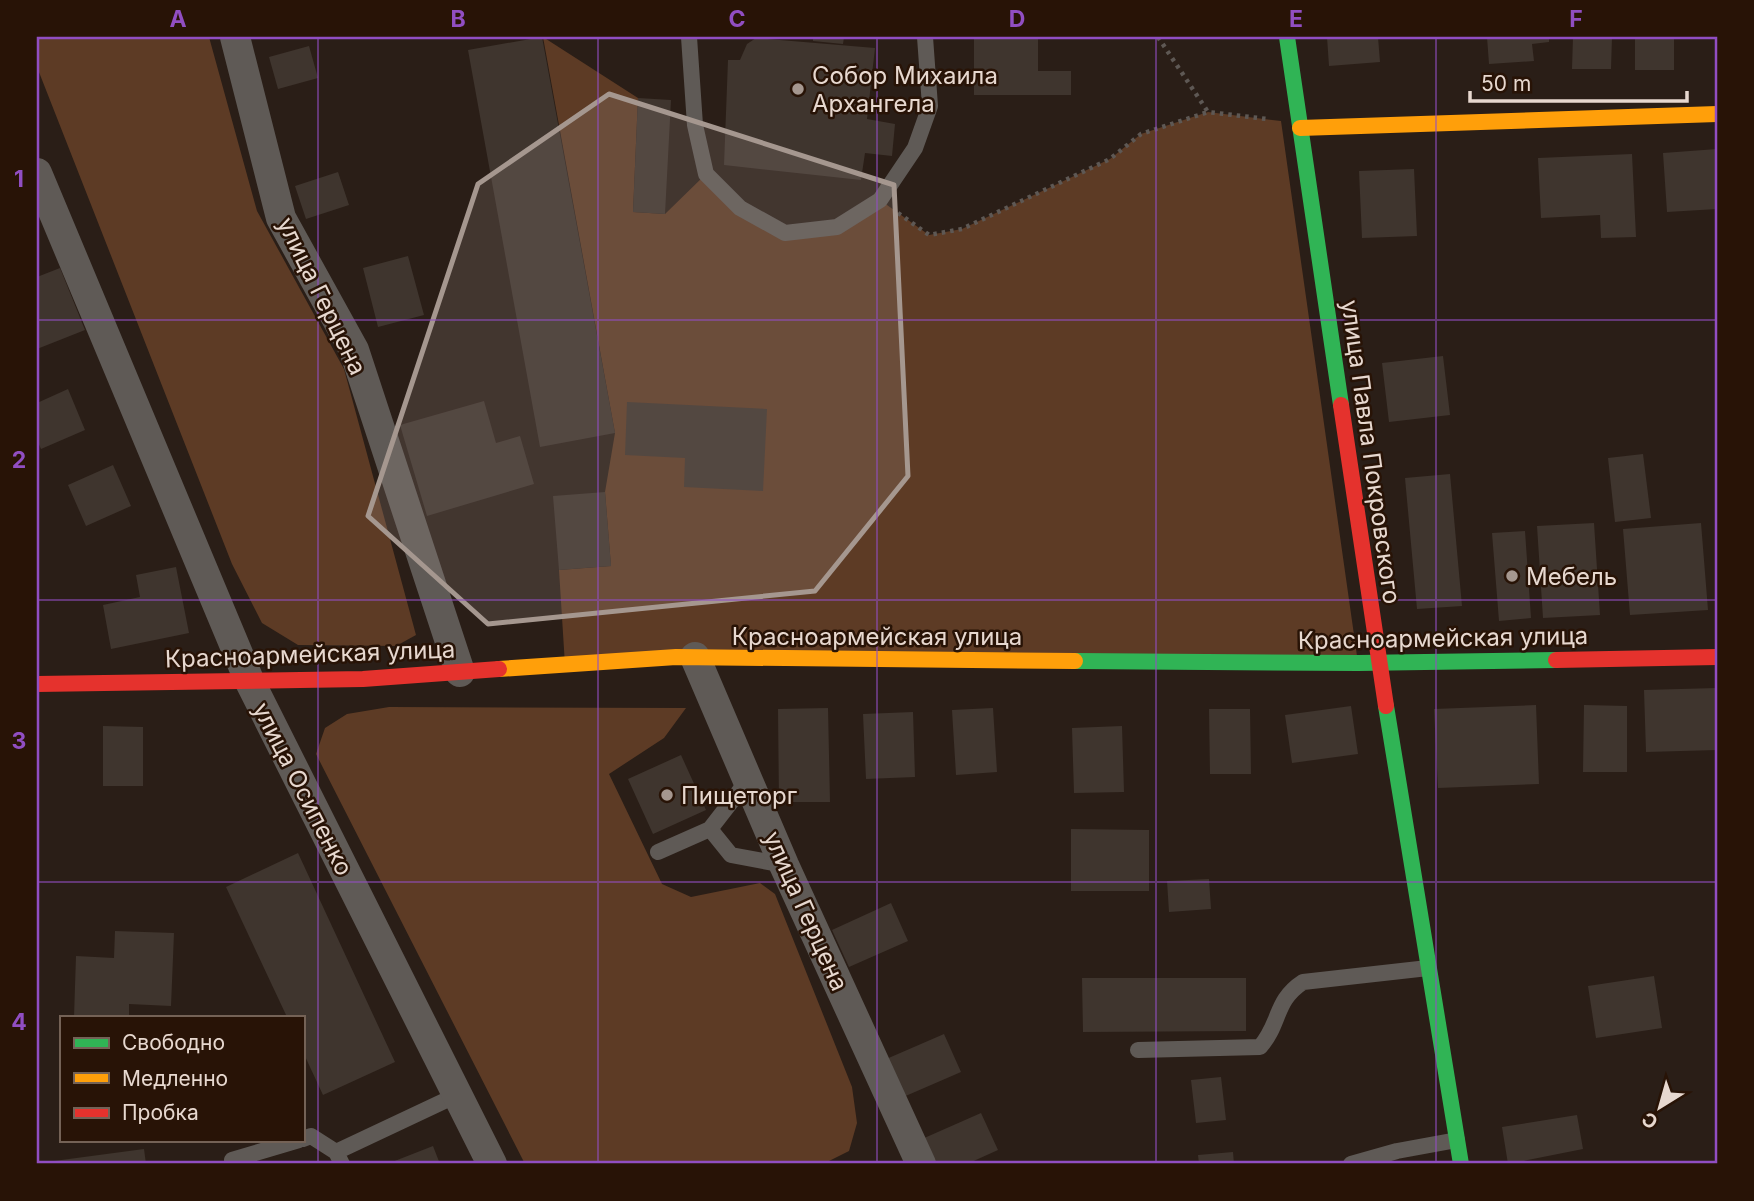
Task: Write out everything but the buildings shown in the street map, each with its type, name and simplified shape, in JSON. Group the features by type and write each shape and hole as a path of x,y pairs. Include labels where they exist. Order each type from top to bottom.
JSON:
{"street":[{"name":"улица Герцена","path":"235,37 281,218 354,350 460,672"},
{"name":"улица Павла Покровского","path":"1287,37 1379,662 1461,1164"},
{"path":"1300,128 1717,114"},
{"name":"улица Осипенко","path":"37,173 248,680 492,1164"},
{"name":"улица Герцена","path":"695,657 785,865 921,1164"},
{"name":"Красноармейская улица","path":"37,684 363,679 695,657 1379,662 1717,657"}],"lane":[{"path":"689,37 695,125 706,174 740,208 785,233 837,227 880,200 915,148 930,106 925,37"},
{"path":"658,852 710,829 748,780"},
{"path":"710,829 731,855 785,865"},
{"path":"1138,1050 1260,1047 1269,1036 1286,993 1303,982 1428,968"},
{"path":"304,1138 311,1136 339,1158 457,1094"},
{"path":"1351,1164 1397,1151 1457,1140"},
{"path":"232,1160 291,1142"}],"path":[{"path":"1158,37 1208,112"},
{"path":"880,200 929,235 962,229 1110,159 1141,134 1208,112 1270,120"}],"highlighted area":[{"path":"609,94 894,185 908,476 815,591 488,624 368,516 478,184"}],"shaded area":[{"path":"37,37 209,37 257,211 344,369 416,635 396,646 298,645 262,623 232,564 37,67"},
{"path":"543,37 638,98 633,212 665,214 706,174 785,233 837,227 880,200 929,235 962,229 1110,159 1141,134 1208,112 1281,121 1358,663 565,665 559,570 611,566 605,492 615,433"},
{"path":"389,707 686,708 664,738 609,774 662,884 691,897 760,883 775,894 852,1087 857,1123 849,1151 823,1164 525,1164 316,754 325,728 347,714"}],"traffic: fast":[{"path":"1287,37 1341,405"},
{"path":"1075,661 1358,663 1556,660"},
{"path":"1386,706 1461,1164"}],"traffic: slow":[{"path":"1300,128 1717,114"},
{"path":"499,669 676,657 1075,661"}],"traffic: jam":[{"path":"1341,405 1386,706"},
{"path":"1556,660 1717,657"},
{"path":"37,684 363,679 499,669"}],"place":[{"name":"Собор Михаила Архангела","path":"798,89"},
{"name":"Мебель","path":"1512,576"},
{"name":"Пищеторг","path":"667,795"}]}
